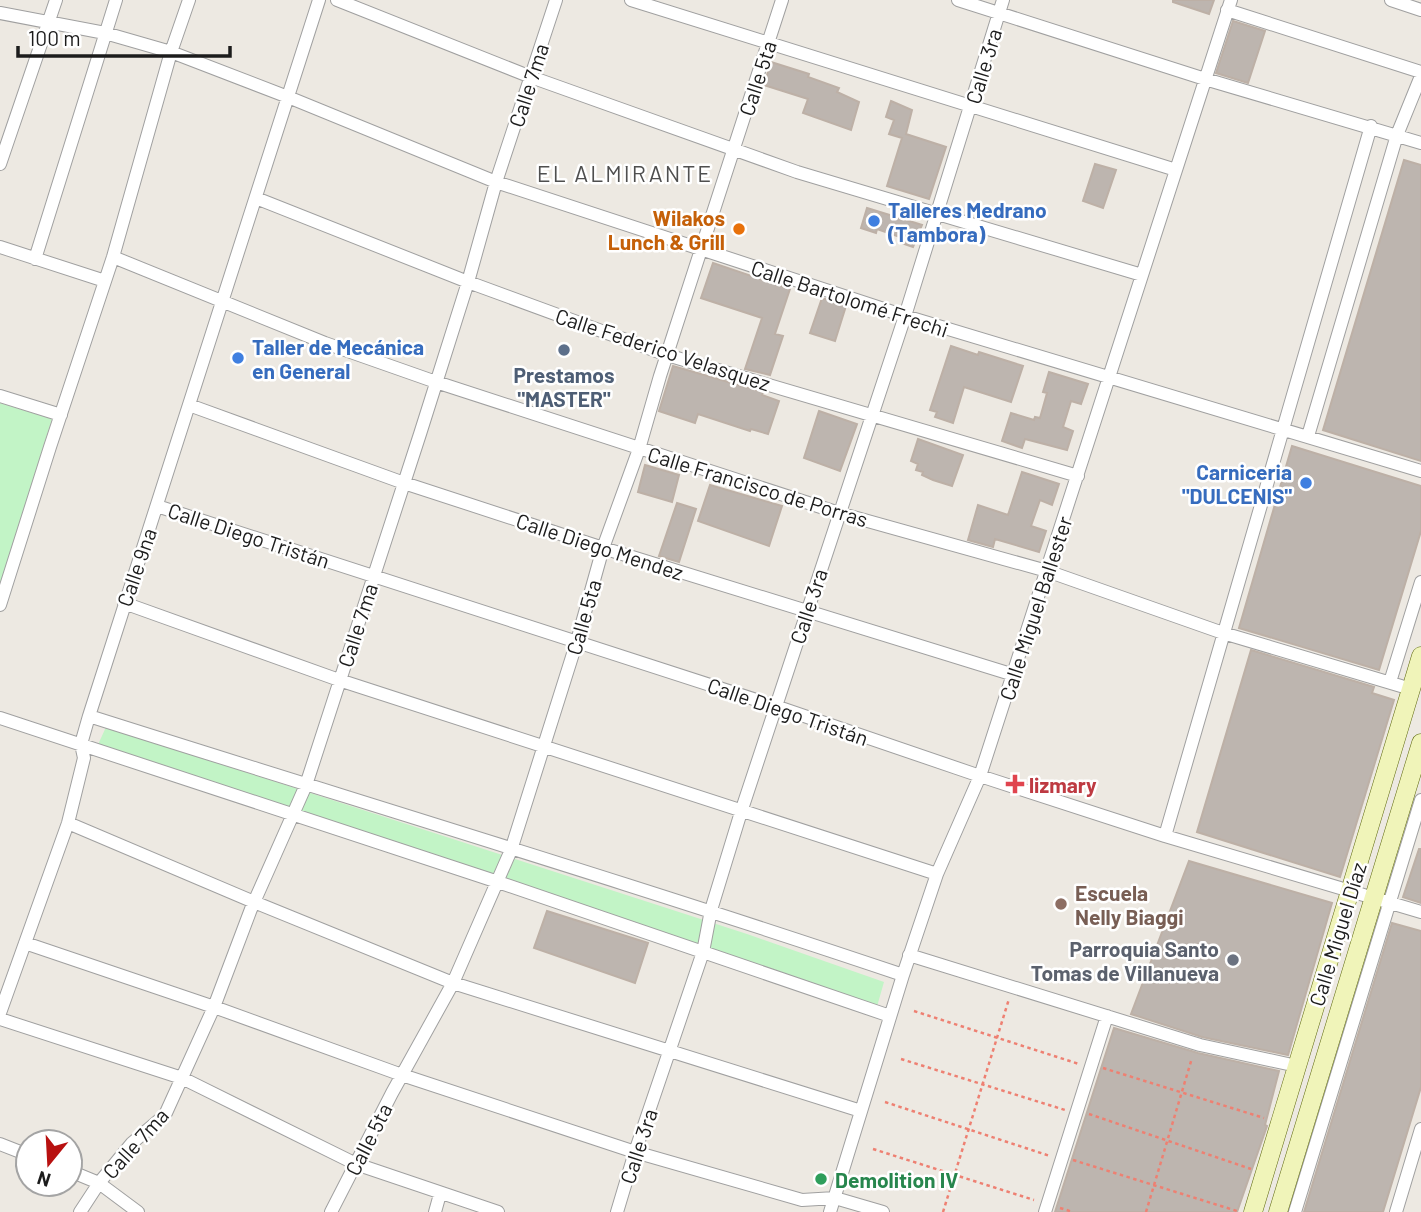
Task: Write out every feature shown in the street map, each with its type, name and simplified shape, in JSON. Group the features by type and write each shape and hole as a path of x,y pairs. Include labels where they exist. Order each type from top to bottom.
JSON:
{"street":[{"path":"0,164 56,0"},
{"path":"35,258 116,0"},
{"path":"0,605 113,257 171,52 189,0"},
{"name":"Calle 9na","path":"0,1013 68,823 84,758 81,744 89,716 319,0"},
{"path":"337,0 531,77 797,172 1142,275"},
{"name":"Calle 7ma","path":"80,1212 99,1183 132,1143 165,1115 214,1007 254,902 306,785 556,0"},
{"path":"631,0 1176,170"},
{"name":"Calle 5ta","path":"331,1212 453,983 511,850 577,641 603,548 639,449 782,0"},
{"path":"958,0 1205,79 1421,143"},
{"name":"Calle 3ra","path":"617,1212 703,952 711,911 741,812 905,316 1003,0"},
{"path":"1391,0 1421,10"},
{"path":"1229,5 1421,74 1397,135 1308,436"},
{"name":"Calle Miguel Ballester","path":"831,1212 909,956 937,874 980,776 1014,675 1229,5"},
{"name":"Calle Bartolomé Frechi","path":"0,13 105,33 171,52 496,182 905,316 1421,471"},
{"path":"1165,836 1371,126"},
{"name":"Calle Federico Velasquez","path":"256,198 468,282 667,355 872,413 1078,476"},
{"path":"0,247 105,281"},
{"name":"Calle Francisco de Porras","path":"113,257 325,342 436,383 839,513 1047,571 1223,633 1411,689"},
{"path":"0,396 61,415"},
{"name":"Calle Diego Mendez","path":"189,405 404,483 603,548 1014,675"},
{"name":"Calle Diego Tristán","path":"157,506 577,641 1165,836 1421,912"},
{"path":"1390,682 1421,582"},
{"path":"124,603 339,680 937,874"},
{"name":"Calle Miguel Díaz","path":"1245,1211 1297,1066 1421,656"},
{"path":"89,716 711,911 903,975"},
{"path":"0,718 890,1016"},
{"name":"Calle Miguel Díaz","path":"1296,1212 1382,899 1421,743"},
{"name":"Calle Miguel Díaz","path":"1278,1212 1382,899 1421,800"},
{"path":"68,823 453,983 861,1111"},
{"path":"25,943 402,1075 635,1152 802,1200 835,1198 883,1212"},
{"path":"909,956 1200,1045 1297,1066"},
{"path":"1051,1209 1107,1016"},
{"path":"0,1019 182,1078 356,1164 498,1212"},
{"path":"1396,1212 1421,1129"},
{"path":"84,1177 99,1183 138,1212"},
{"path":"435,1212 440,1194"}],"path":[{"path":"943,1212 1009,999"},
{"path":"914,1011 1079,1064"},
{"path":"1146,1212 1194,1052"},
{"path":"901,1059 1065,1110"},
{"path":"1101,1068 1267,1119"},
{"path":"886,1102 1050,1156"},
{"path":"1087,1114 1251,1170"},
{"path":"873,1149 1037,1201"},
{"path":"1071,1159 1245,1211"},
{"path":"1051,1209 1073,1212"}],"green space":[{"path":"0,403 52,419 0,584"},
{"path":"106,727 747,934 884,982 876,1010 96,749"}],"building":[{"path":"1173,0 1214,0 1209,14"},
{"path":"1233,21 1265,31 1248,83 1216,73"},
{"path":"771,62 809,74 808,77 839,88 837,92 859,102 851,130 803,113 808,99 764,85"},
{"path":"891,101 912,110 906,134 946,147 929,199 887,186 902,138 889,134 894,120 886,117"},
{"path":"1404,160 1421,165 1421,461 1323,430"},
{"path":"1095,164 1116,170 1103,208 1083,201"},
{"path":"867,208 922,225 913,247 901,243 903,238 877,229 876,233 861,228"},
{"path":"713,263 790,289 775,334 783,336 770,375 745,369 762,318 701,298"},
{"path":"822,298 846,306 835,341 810,333"},
{"path":"951,346 1023,366 1011,402 964,387 953,423 935,417 937,412 930,410"},
{"path":"673,366 763,392 762,395 779,401 768,434 698,414 695,423 659,411"},
{"path":"1049,372 1088,384 1081,404 1071,401 1063,427 1073,431 1067,450 1025,439 1022,448 1002,441 1011,413 1034,420 1035,417 1040,418"},
{"path":"819,411 857,424 840,471 804,458"},
{"path":"918,439 963,455 952,486 933,480 916,470 918,464 911,461"},
{"path":"1292,446 1421,486 1421,531 1379,670 1239,628"},
{"path":"645,465 679,475 672,502 638,492"},
{"path":"1022,472 1059,484 1052,505 1040,500 1031,526 1046,531 1039,552 995,539 993,547 968,540 978,505 1008,515"},
{"path":"710,485 782,506 769,546 698,521"},
{"path":"677,503 696,509 679,562 659,556"},
{"path":"1251,650 1374,687 1372,693 1394,700 1340,877 1197,832"},
{"path":"1421,849 1421,903 1403,897"},
{"path":"1189,861 1332,903 1288,1055 1202,1037 1131,1014"},
{"path":"547,911 648,943 635,983 534,948"},
{"path":"1392,923 1421,931 1421,1087 1383,1212 1304,1212"},
{"path":"1114,1028 1198,1053 1279,1071 1265,1125 1267,1126 1237,1212 1055,1212"}],"place":[{"name":"Talleres Medrano (Tambora)","path":"874,221"},
{"name":"Wilakos Lunch & Grill","path":"739,229"},
{"name":"Prestamos \"MASTER\"","path":"564,350"},
{"name":"Taller de Mecánica en General","path":"238,358"},
{"name":"Carniceria \"DULCENIS\"","path":"1306,483"},
{"name":"lizmary","path":"1015,784"},
{"name":"Escuela Nelly Biaggi","path":"1061,904"},
{"name":"Parroquia Santo Tomas de Villanueva","path":"1233,960"},
{"name":"Demolition IV","path":"821,1179"}],"district":[{"name":"EL ALMIRANTE","path":"625,173"}]}
